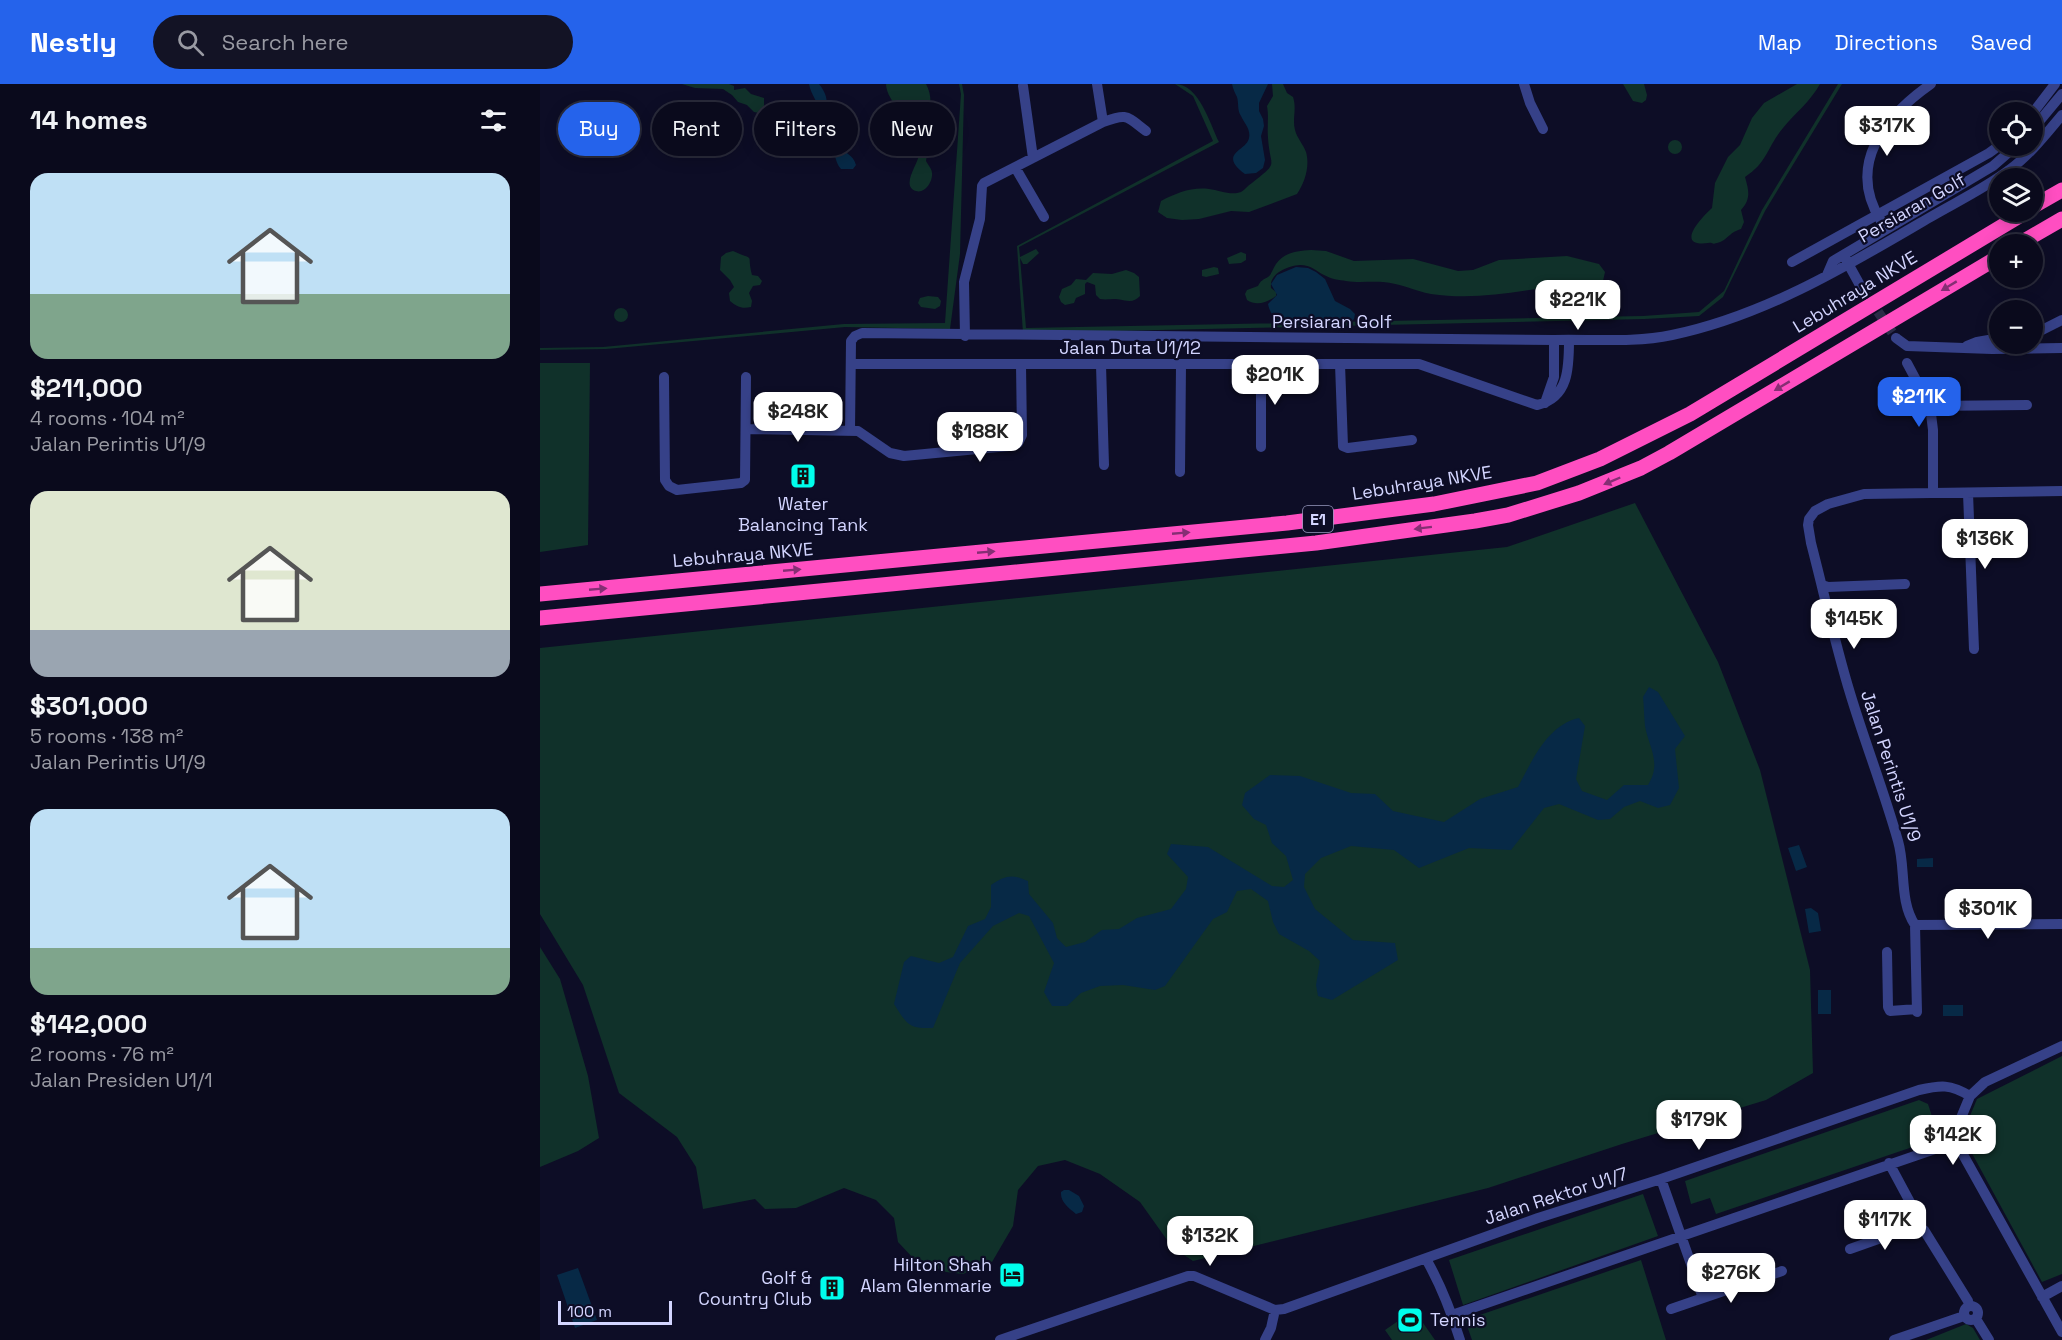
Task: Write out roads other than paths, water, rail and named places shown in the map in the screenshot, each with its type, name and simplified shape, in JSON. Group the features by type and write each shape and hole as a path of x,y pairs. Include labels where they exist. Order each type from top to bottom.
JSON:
{"highway":[{"path":"2043,201 2062,190"},
{"path":"2036,234 2062,219"},
{"name":"Lebuhraya NKVE","path":"540,594 1287,523 1434,504 1537,483 1600,459 1690,414 2009,222"},
{"name":"E1","path":"540,618 1316,543 1475,522 1508,515 1579,494 1659,458 1989,263"}],"street":[{"path":"1097,84 1103,122"},
{"path":"1524,84 1530,104 1543,129"},
{"path":"1892,239 1877,216 1867,188 1869,161 1891,117 1931,84"},
{"path":"2041,102 2055,84"},
{"path":"1023,86 1033,158"},
{"path":"2043,117 2062,94"},
{"path":"965,336 964,282 980,219 984,183 1103,122 1122,115 1146,131"},
{"name":"Persiaran Golf","path":"1846,260 1892,239 2010,170 2045,136 2062,115"},
{"path":"1792,262 1989,153"},
{"name":"Persiaran Golf","path":"851,364 851,341 862,333 965,336 1554,340 1655,338 1760,308 1807,287 1827,275 1886,229 1993,166 2004,156"},
{"path":"1015,167 1044,217"},
{"path":"1846,260 1861,287"},
{"path":"2043,331 2062,320"},
{"path":"1896,338 1907,346 2062,348"},
{"path":"1523,339 1539,345 1554,358"},
{"path":"1569,356 1582,344 1608,339"},
{"path":"1545,403 1554,377 1554,340"},
{"path":"1545,403 1557,396 1563,388 1569,356 1569,340"},
{"path":"1961,348 1989,340"},
{"path":"1907,363 1930,406 1933,430 1933,493"},
{"path":"850,430 851,364"},
{"name":"Jalan Duta U1/12","path":"851,364 1419,364 1531,404 1545,403"},
{"path":"1261,364 1261,447"},
{"path":"1340,364 1343,446 1348,448 1412,440"},
{"path":"747,429 850,430 864,434 890,453 904,456 1009,446 1018,443 1022,435 1021,365"},
{"path":"1101,365 1104,465"},
{"path":"1180,472 1181,365"},
{"path":"664,377 665,480 669,486 677,490 741,483 747,476 746,377"},
{"path":"1554,377 1566,378"},
{"path":"1930,406 2027,405"},
{"name":"Jalan Perintis U1/9","path":"1887,952 1890,1011 1917,1011 1915,926 1909,916 1901,852 1887,801 1850,692 1822,585 1808,525 1809,519 1815,511 1828,504 1864,495 2062,491"},
{"path":"1968,493 1974,649"},
{"path":"1822,585 1828,587 1905,584"},
{"path":"1915,926 2062,924"},
{"path":"2062,1046 1985,1082 1970,1096 1956,1130 1961,1151 2062,1332"},
{"name":"Jalan Rektor U1/7","path":"1275,1310 1284,1309 1538,1218 1661,1179 1938,1085 1949,1086 1970,1096"},
{"path":"1452,1315 1935,1149"},
{"path":"1889,1163 1918,1217 1926,1221 1927,1226 1924,1230 1917,1232 1911,1227"},
{"path":"1661,1179 1703,1298"},
{"path":"1911,1227 1912,1220 1918,1217"},
{"path":"1850,1249 1911,1227"},
{"path":"1924,1230 1951,1272 1966,1311"},
{"path":"1426,1259 1437,1278 1460,1340"},
{"path":"1671,1309 1782,1271"},
{"path":"1000,1340 1188,1276 1194,1276 1275,1310 1271,1328 1265,1340"},
{"path":"2042,1297 2062,1287"},
{"path":"1894,1340 1966,1311 1977,1310 1976,1319 1989,1340"}],"water":[{"path":"809,84 819,84 827,102 817,102"},
{"path":"1232,84 1268,84 1259,103 1264,126 1261,136 1265,160 1263,168 1256,173 1245,174 1234,161 1233,157 1247,142 1249,135 1239,111"},
{"path":"835,156 851,156 856,165 853,169 841,169"},
{"path":"1296,267 1308,268 1325,279 1335,301 1350,309 1355,314 1354,319 1351,322 1284,324 1276,318 1268,304 1277,295 1271,284 1277,275"},
{"path":"1649,687 1658,692 1685,736 1675,749 1679,788 1670,805 1658,808 1640,801 1624,807 1610,819 1598,820 1559,804 1544,808 1511,850 1469,848 1419,868 1394,850 1351,846 1321,858 1305,874 1304,887 1315,909 1353,940 1395,943 1398,960 1332,1000 1318,996 1316,985 1320,961 1309,951 1279,934 1273,922 1268,901 1251,889 1237,891 1227,912 1213,919 1165,986 1155,990 1123,985 1100,986 1081,993 1067,1006 1052,1006 1044,992 1054,963 1029,916 1019,913 993,926 960,963 933,1028 909,1024 894,1004 904,962 911,956 939,963 953,957 968,926 985,919 991,907 991,885 1005,877 1018,877 1028,881 1029,894 1053,923 1057,938 1066,947 1085,942 1102,930 1119,929 1137,918 1171,909 1186,889 1188,877 1167,854 1171,844 1208,847 1272,886 1284,887 1293,880 1286,856 1272,843 1266,825 1254,819 1242,805 1245,793 1270,775 1300,776 1351,793 1375,794 1393,811 1444,822 1480,799 1518,787 1549,736 1568,722 1579,718 1585,726 1576,779 1582,791 1607,800 1624,785 1648,785 1654,770 1654,762 1645,726 1643,697"},
{"path":"1799,845 1807,867 1796,871 1788,848"},
{"path":"1933,858 1933,867 1917,867 1917,859"},
{"path":"1811,908 1818,913 1821,931 1809,933 1805,909"},
{"path":"1818,990 1831,990 1831,1014 1818,1014"},
{"path":"1943,1005 1963,1005 1963,1016 1943,1016"},
{"path":"1064,1190 1069,1190 1079,1196 1084,1206 1082,1212 1076,1214 1066,1205 1061,1196"},
{"path":"578,1268 597,1320 575,1328 557,1275"}],"tunnel":[{"path":"1861,287 1896,338"}],"place":[{"name":"Water Balancing Tank","path":"803,476"},
{"name":"Hilton Shah Alam Glenmarie","path":"1012,1275"},
{"name":"Golf & Country Club","path":"832,1288"},
{"name":"Tennis","path":"1410,1320"}]}
